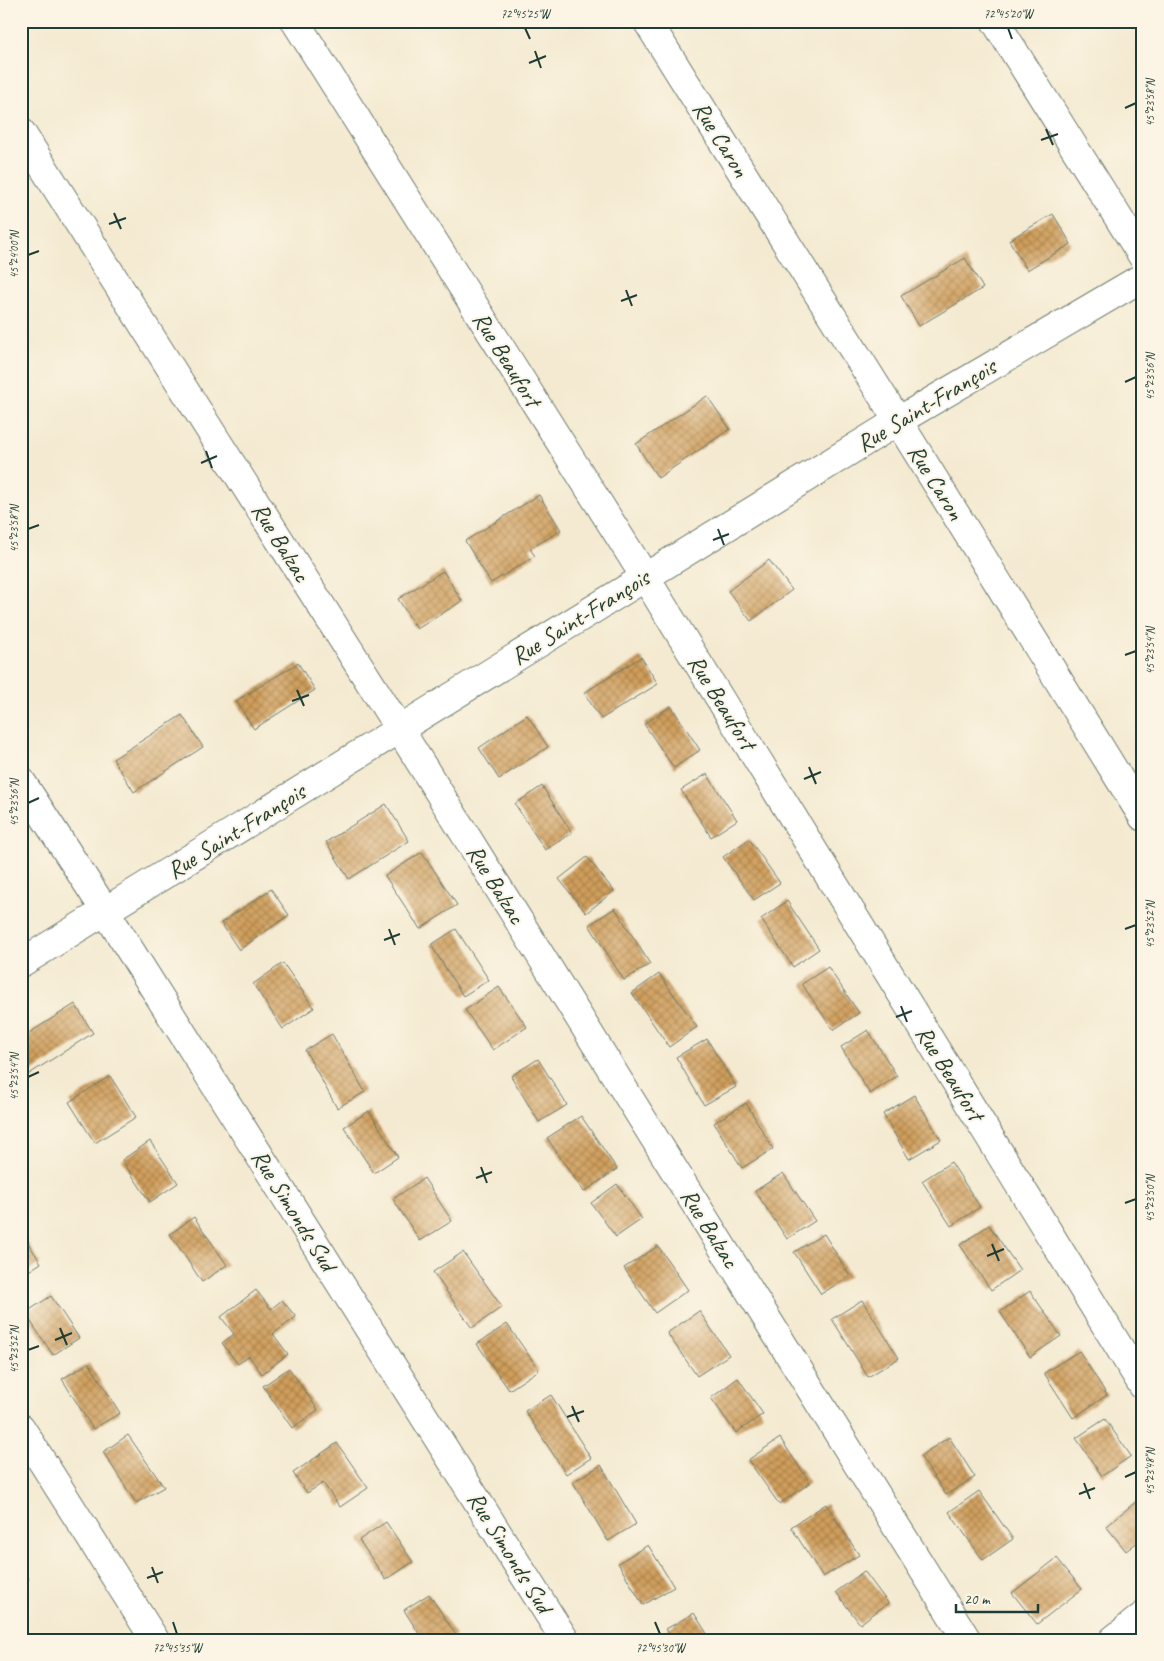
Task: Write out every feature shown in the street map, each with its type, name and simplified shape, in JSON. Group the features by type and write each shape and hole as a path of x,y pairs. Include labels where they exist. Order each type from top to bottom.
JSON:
{"street":[{"name":"Rue Beaufort","path":"296,21 645,577 1143,1386"},
{"name":"Rue Caron","path":"647,21 1143,817"},
{"path":"996,21 1143,257"},
{"name":"Rue Balzac","path":"21,132 400,730 967,1640"},
{"name":"Rue Saint-François","path":"21,963 898,421 1143,277"},
{"name":"Rue Simonds Sud","path":"21,781 106,912 565,1640"},
{"path":"21,1428 155,1640"},
{"path":"1113,1640 1143,1616"}],"building":[{"path":"1053,214 1071,244 1027,270 1009,240"},
{"path":"965,258 983,288 919,326 901,296"},
{"path":"707,396 730,429 658,478 636,444"},
{"path":"539,495 561,530 530,549 535,556 491,583 465,541"},
{"path":"769,560 792,590 751,621 728,591"},
{"path":"443,571 462,601 417,629 398,599"},
{"path":"641,657 658,684 601,719 584,693"},
{"path":"298,663 315,690 254,729 236,701"},
{"path":"671,706 700,750 674,768 644,724"},
{"path":"182,715 203,747 134,792 113,759"},
{"path":"527,715 548,747 499,779 479,748"},
{"path":"707,774 737,820 711,837 681,790"},
{"path":"542,786 572,833 545,850 515,804"},
{"path":"386,804 409,841 349,879 326,842"},
{"path":"749,839 780,883 754,900 723,857"},
{"path":"422,852 457,905 420,929 385,876"},
{"path":"587,857 614,891 586,913 559,879"},
{"path":"271,889 289,915 239,950 221,923"},
{"path":"787,901 819,949 793,967 761,919"},
{"path":"615,908 650,964 624,980 589,925"},
{"path":"456,929 489,980 463,996 431,945"},
{"path":"283,963 314,1008 283,1029 253,984"},
{"path":"828,967 859,1013 833,1030 802,984"},
{"path":"659,974 697,1027 669,1047 632,993"},
{"path":"499,987 527,1027 493,1050 465,1010"},
{"path":"75,1004 93,1033 26,1076 21,1068 21,1038"},
{"path":"868,1030 897,1076 870,1094 841,1047"},
{"path":"332,1034 365,1092 337,1108 305,1050"},
{"path":"707,1039 736,1087 704,1105 676,1057"},
{"path":"538,1059 567,1105 539,1122 511,1076"},
{"path":"110,1076 136,1117 95,1143 69,1102"},
{"path":"914,1095 941,1140 909,1159 883,1114"},
{"path":"746,1103 773,1149 742,1168 714,1123"},
{"path":"369,1111 398,1157 374,1173 344,1127"},
{"path":"581,1116 617,1169 584,1192 547,1138"},
{"path":"150,1141 178,1183 150,1202 122,1160"},
{"path":"951,1162 980,1207 951,1226 922,1181"},
{"path":"783,1173 815,1221 787,1239 755,1191"},
{"path":"424,1178 452,1221 420,1241 393,1199"},
{"path":"617,1184 642,1219 616,1237 591,1203"},
{"path":"194,1217 227,1265 202,1282 170,1234"},
{"path":"989,1225 1020,1270 991,1290 960,1245"},
{"path":"21,1232 41,1263 21,1276"},
{"path":"824,1234 850,1276 821,1294 794,1252"},
{"path":"658,1246 688,1290 655,1313 624,1268"},
{"path":"463,1252 502,1307 472,1328 433,1272"},
{"path":"256,1290 271,1309 282,1300 296,1317 273,1334 288,1354 262,1374 249,1356 238,1364 222,1343 234,1334 221,1317"},
{"path":"1030,1291 1061,1336 1030,1357 1000,1312"},
{"path":"51,1296 79,1338 53,1355 25,1313"},
{"path":"862,1300 899,1358 868,1377 832,1319"},
{"path":"699,1311 729,1355 697,1376 667,1333"},
{"path":"507,1324 539,1370 509,1390 477,1344"},
{"path":"1079,1351 1107,1395 1073,1418 1044,1373"},
{"path":"89,1363 120,1413 93,1429 62,1379"},
{"path":"289,1368 318,1410 292,1428 263,1386"},
{"path":"738,1378 763,1414 736,1433 711,1398"},
{"path":"551,1395 591,1458 566,1474 525,1411"},
{"path":"1105,1419 1131,1456 1102,1476 1076,1438"},
{"path":"128,1435 164,1487 136,1503 103,1452"},
{"path":"949,1437 975,1477 946,1495 920,1456"},
{"path":"780,1438 810,1483 779,1504 748,1460"},
{"path":"337,1443 368,1488 340,1507 323,1483 307,1493 293,1473"},
{"path":"601,1465 636,1524 608,1541 573,1482"},
{"path":"979,1491 1013,1539 983,1560 949,1512"},
{"path":"1143,1496 1143,1538 1126,1551 1106,1526"},
{"path":"826,1504 859,1555 823,1577 791,1527"},
{"path":"386,1522 413,1562 386,1580 359,1540"},
{"path":"648,1545 674,1587 643,1605 618,1563"},
{"path":"1057,1558 1082,1589 1037,1624 1012,1593"},
{"path":"21,1565 29,1579 21,1584"},
{"path":"864,1571 888,1603 860,1624 836,1592"},
{"path":"429,1594 456,1635 449,1640 423,1640 404,1610"},
{"path":"694,1613 711,1640 673,1640 666,1629"}]}
